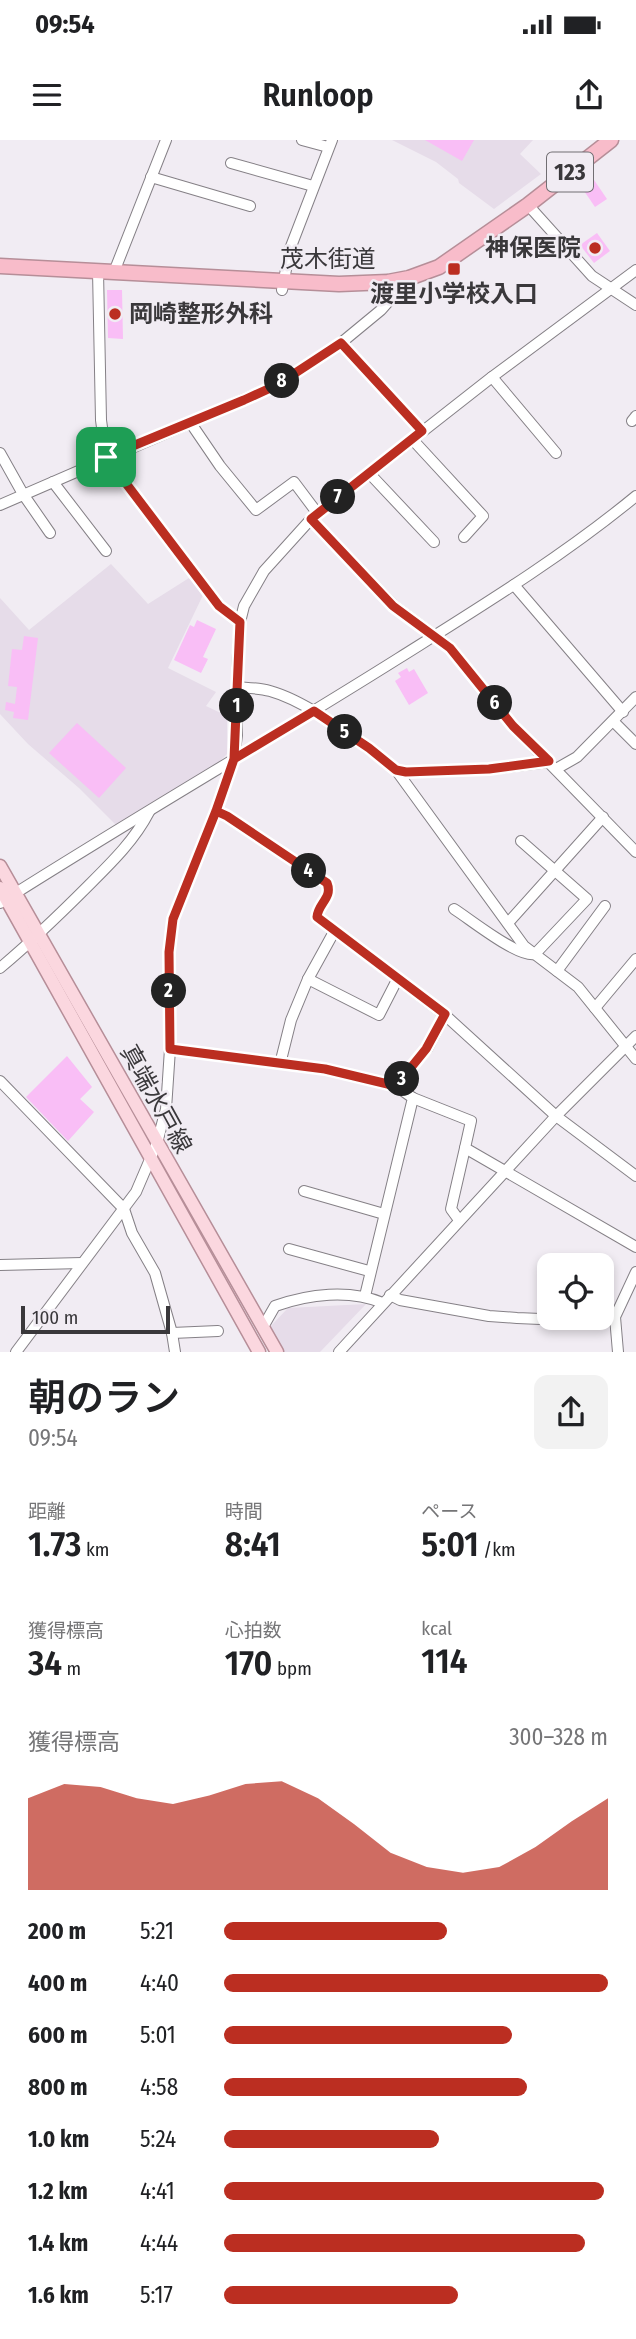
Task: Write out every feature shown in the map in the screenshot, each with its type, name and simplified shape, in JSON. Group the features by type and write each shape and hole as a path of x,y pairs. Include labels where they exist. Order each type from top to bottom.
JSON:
{"highway":[{"name":"茂木街道","path":"0,266 283,286 368,284 409,278 453,258 528,205 611,140"}],"main road":[{"name":"真端水戸線","path":"0,866 5,896 35,939 157,1143 277,1352"},
{"name":"真端水戸線","path":"35,939 260,1352"}],"street":[{"path":"114,272 166,140"},
{"path":"283,286 290,249 330,144 303,140"},
{"path":"231,163 313,186"},
{"path":"151,177 250,206"},
{"path":"528,205 582,267 610,290 636,305"},
{"path":"16,1352 136,1192 157,1143 166,1109 170,1049 169,952 173,919 234,759 240,622 244,606 264,571 314,516 492,377 636,270"},
{"path":"98,271 101,420 106,457 219,606 240,622"},
{"path":"0,505 277,385 341,343 381,310 409,278"},
{"path":"341,343 422,431"},
{"path":"492,377 556,453"},
{"path":"190,422 220,466 256,510 293,482 314,516 393,606 436,635 450,648 513,726 636,852"},
{"path":"412,439 483,516 464,537"},
{"path":"0,453 23,494 50,533"},
{"path":"369,472 434,542"},
{"path":"53,482 106,551"},
{"path":"5,896 436,635 603,524 636,496"},
{"path":"514,584 623,712"},
{"path":"237,687 270,691 300,703 369,748 396,770 524,947 578,987 636,1059"},
{"path":"396,770 417,772 553,765 577,757 636,697"},
{"path":"614,722 636,744"},
{"path":"0,968 35,939 124,850 140,829 149,811"},
{"path":"216,811 327,883 328,897 317,917 445,1014 555,1116 636,1176"},
{"path":"508,923 603,817"},
{"path":"454,909 514,949 528,956 535,954 587,899 520,841"},
{"path":"557,971 605,906"},
{"path":"280,1064 291,1020 308,979 335,930"},
{"path":"595,1008 636,959"},
{"path":"308,979 379,1016 398,978"},
{"path":"396,1086 426,1049 445,1014"},
{"path":"339,1352 555,1116 636,1036"},
{"path":"170,1049 325,1069 396,1086 413,1097 471,1121 451,1209 459,1220"},
{"path":"0,1081 124,1209 132,1233 155,1273 175,1352"},
{"path":"365,1296 413,1097"},
{"path":"465,1148 636,1247"},
{"path":"304,1191 384,1214"},
{"path":"289,1249 369,1271"},
{"path":"0,1265 82,1263"},
{"path":"618,1352 615,1317 636,1272"},
{"path":"263,1326 275,1306 298,1298 321,1295 400,1300 503,1317 564,1320 615,1317"},
{"path":"172,1333 218,1331"}],"shaded area":[{"path":"392,140 533,140 520,154 541,174 494,209 436,162"},
{"path":"111,564 148,604 189,578 203,595 168,668 216,692 206,706 227,716 227,754 218,763 116,825 79,788 28,744 0,714 0,598 29,630"},
{"path":"366,1304 320,1352 284,1352 270,1327 288,1308"}],"building":[{"path":"425,140 474,140 462,161"},
{"path":"592,177 607,199 595,207 580,185"},
{"name":"神保医院","path":"597,233 610,251 594,263 580,245"},
{"name":"岡崎整形外科","path":"107,290 122,290 123,339 108,338"},
{"path":"197,620 216,629 203,657 208,659 201,673 174,660 190,625 194,627"},
{"path":"24,636 38,638 28,720 13,718 14,712 5,710 6,702 15,704 17,687 8,686 12,649 22,650"},
{"path":"407,668 409,672 414,669 428,693 409,705 395,681 401,677 398,673"},
{"path":"77,723 126,768 99,798 49,753"},
{"path":"67,1056 92,1087 80,1099 94,1112 68,1141 26,1097"}],"place":[{"name":"神保医院","path":"595,248"},
{"name":"渡里小学校入口","path":"454,269"},
{"name":"岡崎整形外科","path":"115,314"}],"route":[{"path":"106,457 219,606 240,622 234,759 216,811 176,907 170,934 170,1049 325,1069 396,1086 426,1049 445,1014 317,917 328,897 327,883 216,811 220,798 234,759 314,711 396,770 439,772 549,761 513,726 450,648 436,635 393,606 311,519 422,431 341,343 277,385 106,457"}]}
